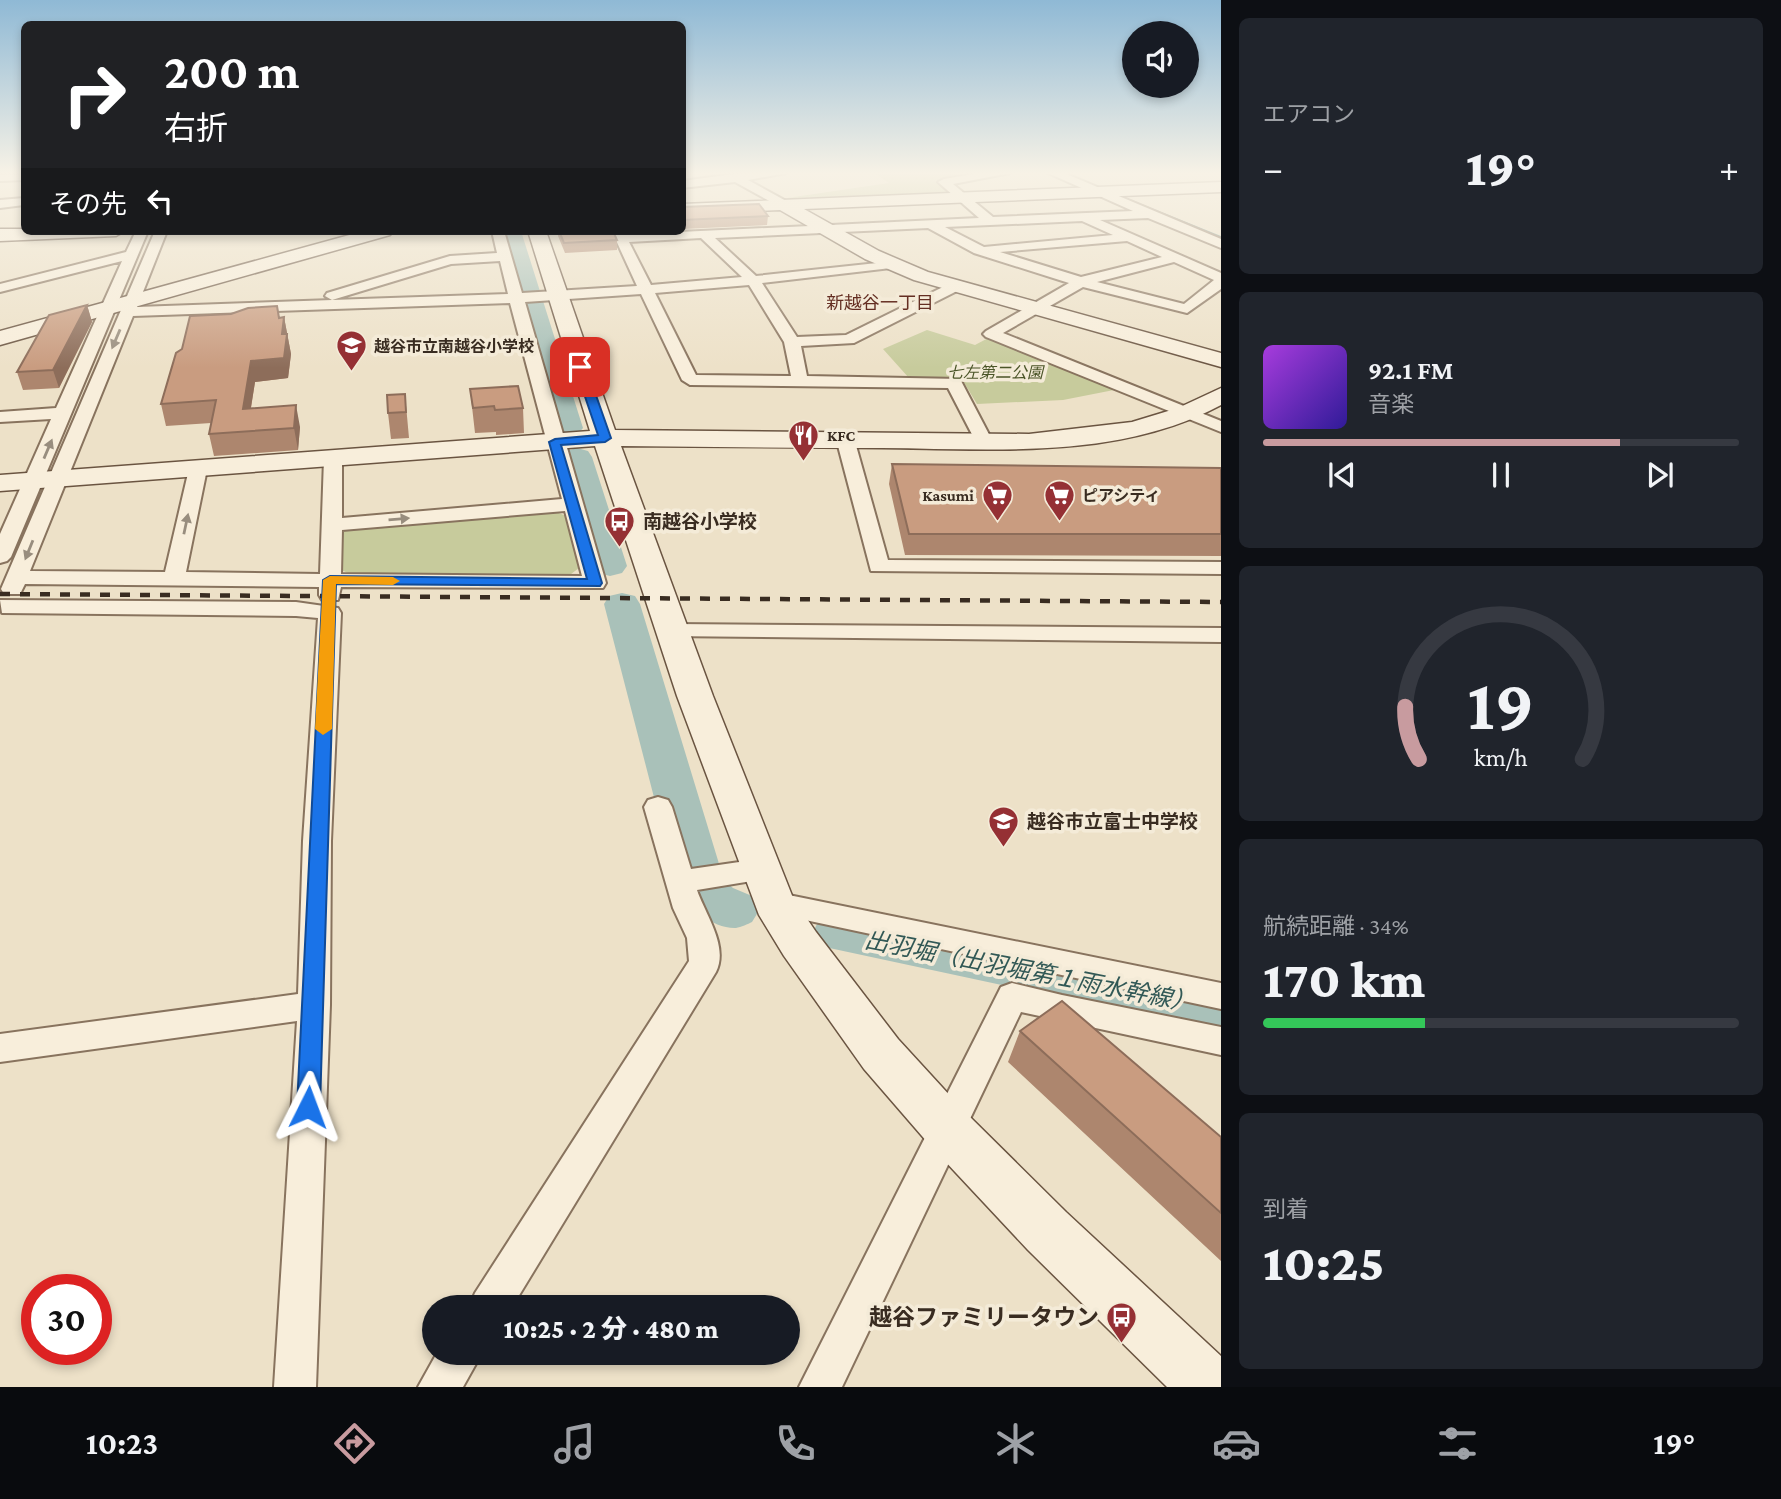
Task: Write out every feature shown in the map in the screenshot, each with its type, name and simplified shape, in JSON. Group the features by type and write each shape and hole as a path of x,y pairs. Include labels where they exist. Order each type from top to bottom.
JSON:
{"street":[{"path":"139,238 130,255 123,307 63,413 18,577 1,607 296,608 330,613"},
{"path":"0,556 46,480 123,307 158,238"},
{"path":"0,338 123,307 361,238"},
{"path":"18,577 595,583 500,238"},
{"path":"539,238 556,295 673,631 760,870 784,918 881,1054 946,1127 1048,1231 1210,1387"},
{"path":"627,238 621,238 690,380 954,383 985,442"},
{"path":"708,238 753,280 792,342 800,381"},
{"path":"843,238 891,264 954,287 1221,360"},
{"path":"956,238 979,250 1081,282 1187,309 1221,280 1129,238 979,250"},
{"path":"0,288 130,255"},
{"path":"318,305 320,300 450,260 504,257"},
{"path":"1174,258 1081,282 990,334 1221,427"},
{"path":"123,307 318,305 515,298 753,280 891,264"},
{"path":"0,275 54,274"},
{"path":"792,342 849,341 954,287"},
{"path":"0,483 605,438 846,442 1069,439 1135,429 1187,413 1221,395"},
{"path":"0,417 63,413"},
{"path":"846,442 879,566 1221,568"},
{"path":"295,1387 314,1005 317,841 330,613 333,459"},
{"path":"174,579 198,469"},
{"path":"331,524 573,504"},
{"path":"673,631 1221,635"},
{"path":"497,1295 705,963 702,938 680,881 658,807"},
{"path":"680,881 760,870"},
{"path":"784,918 1221,996"},
{"path":"820,1387 1012,996 1062,1009 1221,1041"},
{"path":"0,1048 314,1005"},
{"path":"1062,1009 1112,1052"},
{"path":"439,1387 453,1365"}],"green space":[{"name":"七左第二公園","path":"927,330 975,345 992,336 1119,389 1063,400 977,404 963,381 909,378 883,349"},
{"path":"554,511 566,516 579,568 567,577 353,575 341,570 340,531 346,527"}],"building":[{"path":"562,238 616,238 617,240 564,243"},
{"path":"87,305 53,370 17,372 49,315"},
{"path":"277,306 279,318 284,317 282,334 287,334 284,358 251,361 243,409 296,405 294,428 209,434 216,400 161,404 176,353 182,349 190,316 231,314 248,308"},
{"path":"518,386 523,408 473,408 470,389"},
{"path":"405,394 406,412 388,413 387,395"},
{"name":"ピアシティ","path":"892,464 1221,468 1221,534 909,534"},
{"path":"1062,1001 1221,1137 1221,1213 1020,1031"}],"waterway":[{"name":"出羽堀（出羽堀第１雨水幹線）","path":"513,238 529,294"},
{"name":"出羽堀（出羽堀第１雨水幹線）","path":"531,299 568,428"},
{"name":"出羽堀（出羽堀第１雨水幹線）","path":"577,457 610,566"},
{"name":"出羽堀（出羽堀第１雨水幹線）","path":"622,604 696,867"},
{"name":"出羽堀（出羽堀第１雨水幹線）","path":"702,888 716,901 735,909"},
{"name":"出羽堀（出羽堀第１雨水幹線）","path":"838,932 1221,1010"}],"railway":[{"path":"0,594 1221,602"}],"slow traffic":[{"path":"323,729 330,580 393,581"}],"place":[{"name":"越谷市立南越谷小学校","path":"351,373"},
{"name":"KFC","path":"804,462"},
{"name":"Kasumi","path":"997,522"},
{"name":"ピアシティ","path":"1059,522"},
{"name":"南越谷小学校","path":"620,548"},
{"name":"越谷市立富士中学校","path":"1004,848"},
{"name":"越谷ファミリータウン","path":"1122,1344"}],"district":[{"name":"新越谷一丁目","path":"880,303"}],"route":[{"path":"308,1107 314,1005 317,841 330,580 595,583 555,442 605,438 580,367"}]}
